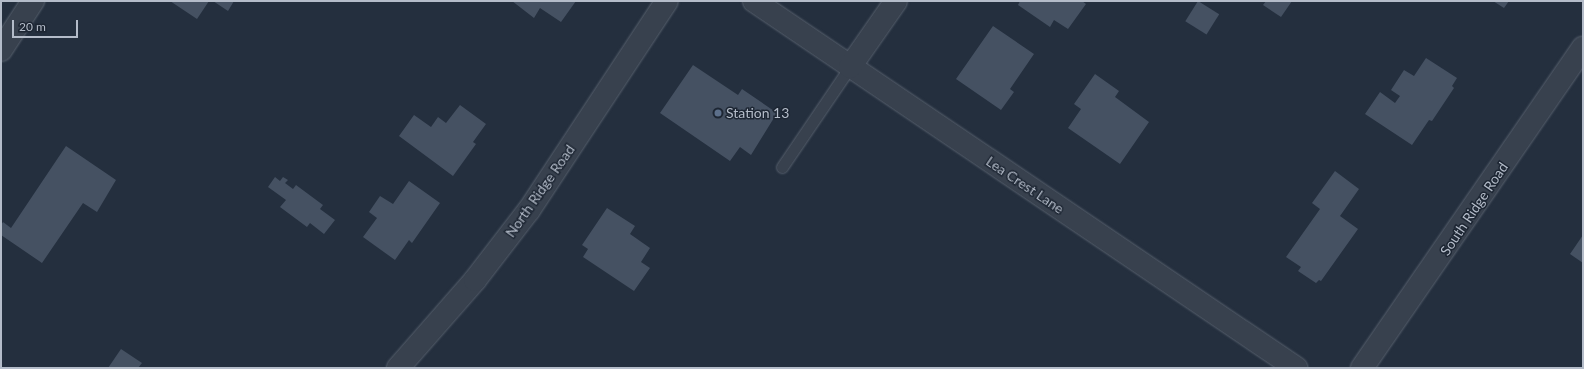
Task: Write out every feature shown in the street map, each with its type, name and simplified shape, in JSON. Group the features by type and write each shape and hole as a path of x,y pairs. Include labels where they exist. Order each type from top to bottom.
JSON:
{"street":[{"path":"1,50 33,1"},
{"name":"North Ridge Road","path":"398,368 476,280 529,210 667,1"},
{"name":"Lea Crest Lane","path":"754,1 1296,368"},
{"path":"850,67 896,1"},
{"name":"South Ridge Road","path":"1362,368 1453,240 1583,48"}],"lane":[{"path":"782,167 850,67"}],"building":[{"path":"170,1 209,1 197,19"},
{"path":"213,1 234,1 228,11"},
{"path":"512,1 576,1 561,22 540,8 534,18"},
{"path":"1020,1 1082,1 1086,4 1068,29 1054,20 1050,27 1018,5"},
{"path":"1198,1 1219,14 1206,35 1185,21"},
{"path":"1266,1 1292,1 1281,17 1263,5"},
{"path":"1493,1 1509,1 1504,8"},
{"path":"993,26 1034,54 1010,89 1014,92 1001,110 956,79"},
{"path":"1426,58 1457,78 1452,86 1454,88 1432,121 1429,120 1412,145 1365,114 1380,92 1395,103 1400,96 1391,90 1404,70 1414,76"},
{"name":"Station 13","path":"693,65 738,95 742,89 777,113 751,155 740,147 730,161 660,113"},
{"path":"1095,74 1119,91 1115,97 1149,122 1120,164 1068,128 1081,109 1074,104"},
{"path":"460,105 486,124 473,142 476,144 453,176 399,136 414,115 431,127 438,117 446,123"},
{"path":"66,146 116,180 97,212 83,203 42,263 1,235 1,225 3,222 11,228"},
{"path":"1335,171 1359,189 1340,216 1358,229 1321,281 1319,280 1316,283 1298,271 1301,267 1286,257 1320,209 1312,203"},
{"path":"275,177 280,181 283,177 288,180 285,183 293,189 296,185 323,205 320,209 335,220 324,234 310,223 307,227 280,207 286,200 268,187"},
{"path":"409,181 440,203 412,243 409,240 395,260 363,237 377,218 369,212 380,196 393,204"},
{"path":"607,208 635,226 630,234 650,248 641,262 650,268 634,291 583,257 588,249 582,245"},
{"path":"1583,235 1583,263 1570,254"},
{"path":"121,349 142,363 138,368 108,368"}],"place":[{"name":"Station 13","path":"718,113"}]}
